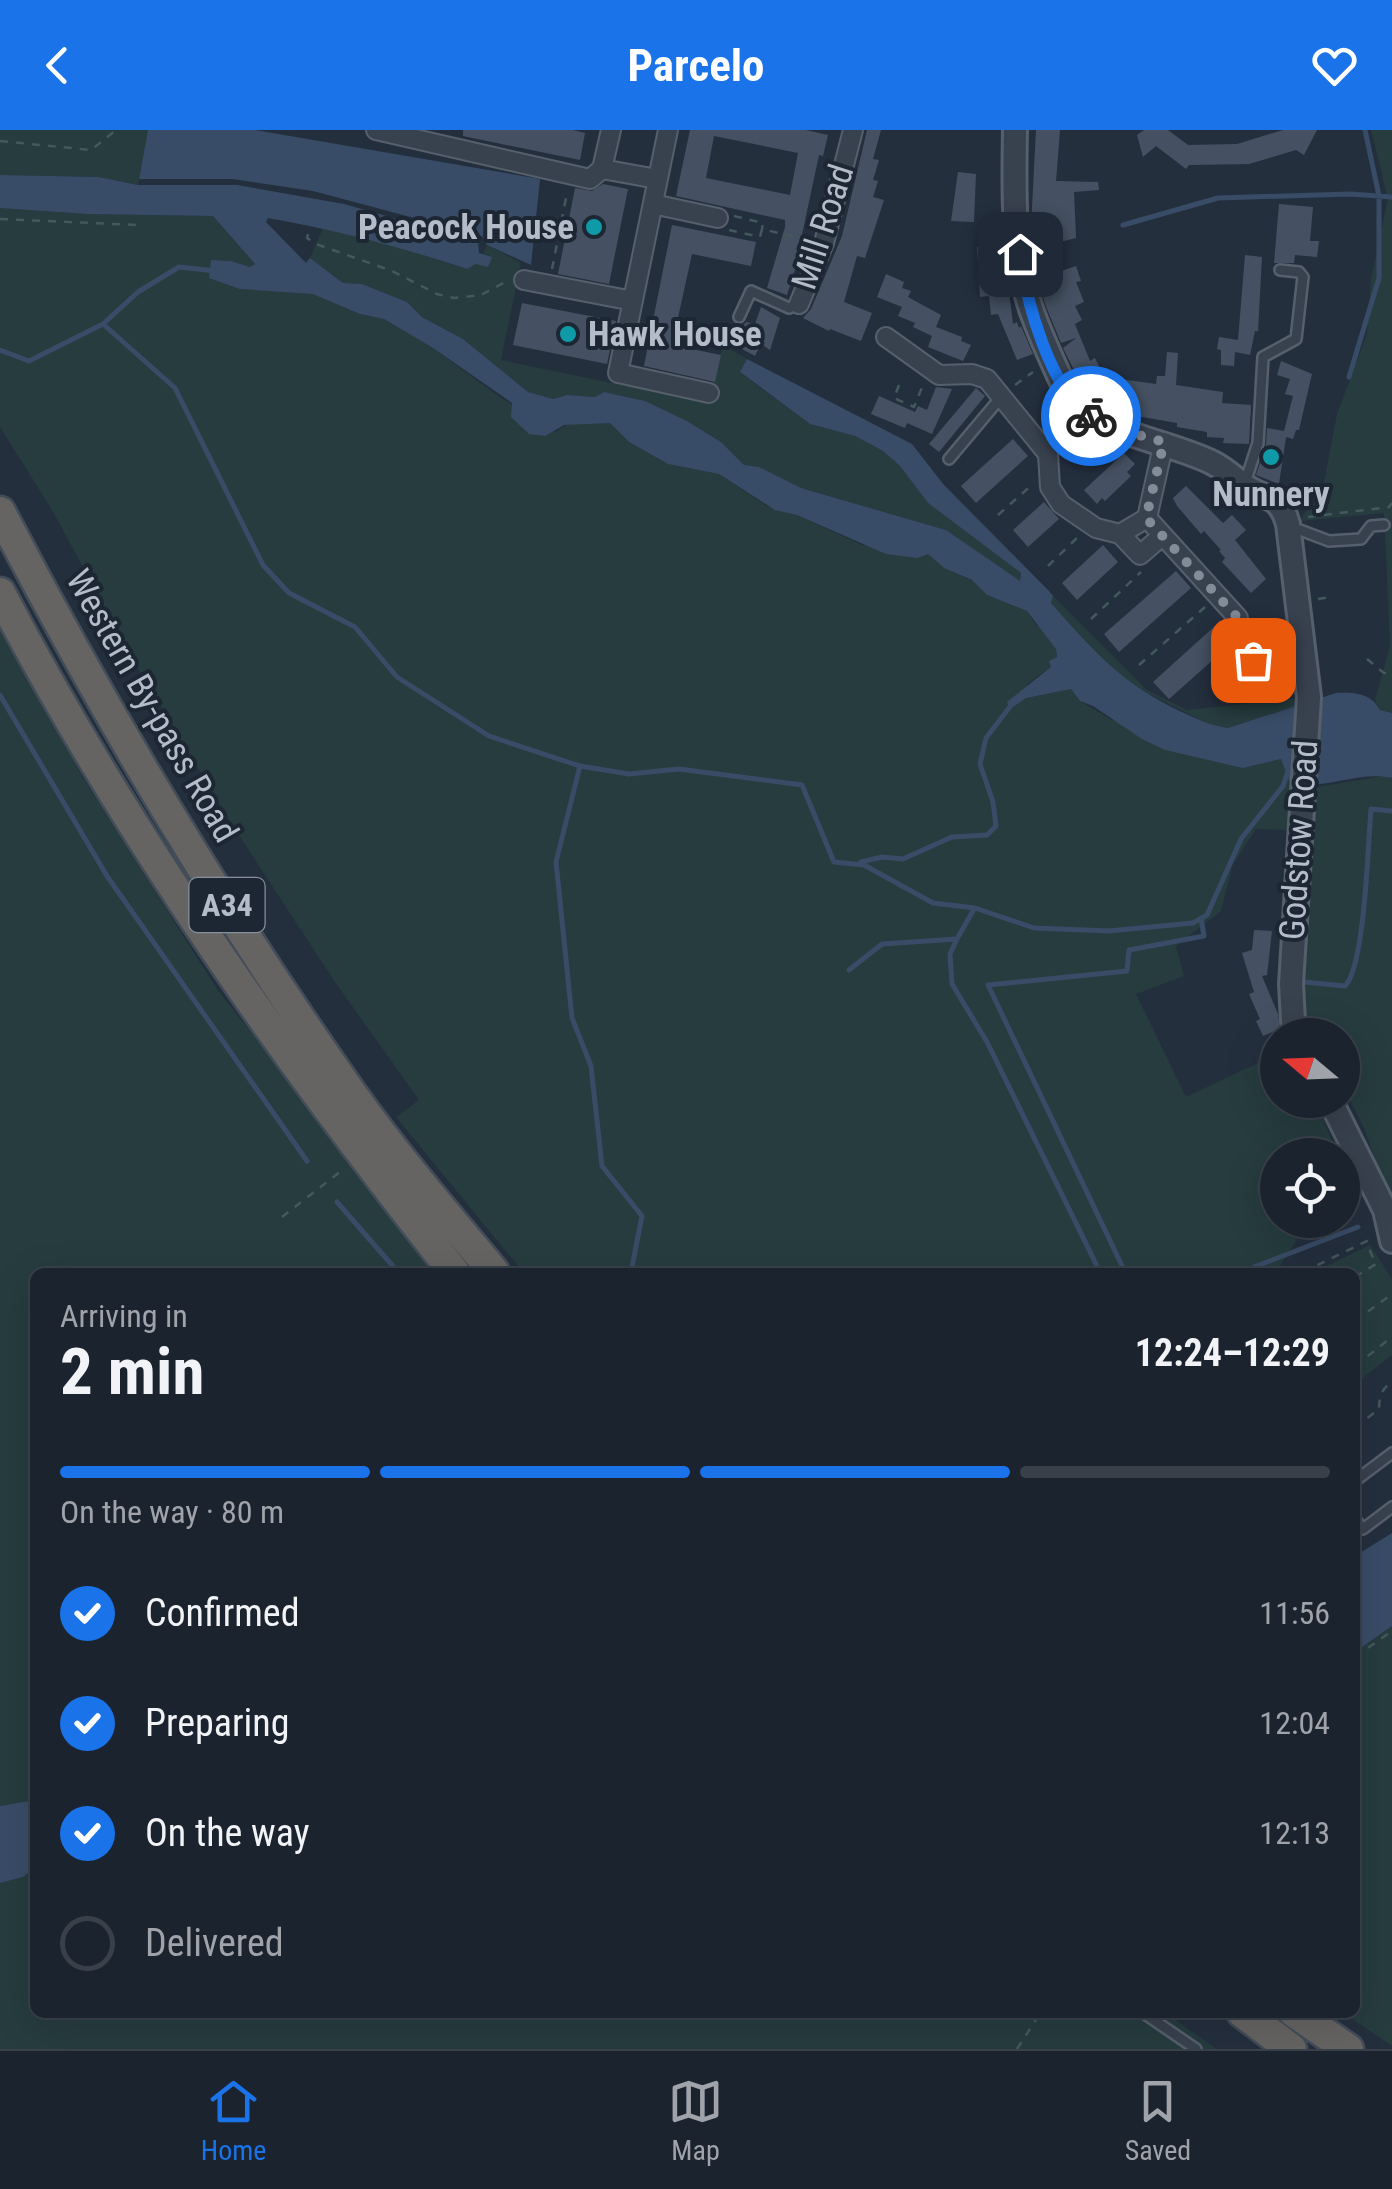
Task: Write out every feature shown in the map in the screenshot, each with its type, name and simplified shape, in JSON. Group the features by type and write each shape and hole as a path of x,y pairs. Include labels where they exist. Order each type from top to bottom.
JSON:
{"highway":[{"name":"Western By-pass Road","path":"0,512 124,737 272,974 336,1072 491,1268"},
{"name":"Western By-pass Road","path":"0,594 93,760 294,1061 451,1268"},
{"path":"1250,2018 1291,2049"},
{"path":"1303,2018 1348,2049"}],"street":[{"path":"376,130 454,138 590,179 602,169 611,130"},
{"path":"668,130 618,373 709,393"},
{"name":"Mill Road","path":"799,304 824,244 853,130"},
{"path":"1016,130 1014,199 1024,281 1030,307 1052,360 1077,407 1120,430 1164,442 1213,463 1244,485 1272,498 1282,507 1289,528"},
{"path":"602,169 658,179"},
{"path":"652,204 718,218"},
{"path":"524,280 633,301"},
{"path":"886,336 939,375 972,374 986,379 1048,454 1050,487 1061,504 1091,525 1120,534 1140,554 1166,541"},
{"path":"1120,534 1146,518 1164,442"},
{"path":"1146,518 1238,618"},
{"name":"Godstow Road","path":"1289,528 1309,697 1290,998 1294,1018"},
{"path":"1339,1118 1385,1210 1390,1236"}],"lane":[{"path":"1244,485 1258,443 1263,356 1296,339 1300,329 1303,277 1299,272 1280,270"},
{"name":"Mill Road","path":"738,316 752,291 789,308 799,304"},
{"path":"950,459 1002,395"},
{"path":"1289,528 1329,541 1362,539 1371,526 1384,525"},
{"path":"1232,682 1253,660 1250,634 1238,618"},
{"path":"1360,1478 1392,1453"},
{"path":"1360,1525 1363,1529 1392,1507"},
{"path":"1151,2018 1196,2049"}],"path":[{"path":"0,141 91,150 116,130"},
{"path":"550,285 570,176"},
{"path":"719,213 763,223 760,237 716,227 718,218 719,213"},
{"path":"0,220 137,225"},
{"path":"762,229 824,244"},
{"path":"308,234 307,238 316,244 392,271 438,294 466,298 513,278 524,280"},
{"path":"1002,395 1052,360"},
{"path":"900,385 894,398 914,407 930,370"},
{"path":"998,515 1049,469"},
{"path":"1289,528 1302,518 1391,508"},
{"path":"1048,566 1091,525"},
{"path":"1091,619 1166,541"},
{"path":"1139,666 1218,596"},
{"path":"1367,659 1384,673 1392,674"},
{"path":"282,1218 362,1154"},
{"path":"1313,1268 1390,1236"},
{"path":"1360,1274 1376,1264 1370,1251 1390,1236"},
{"path":"1360,1318 1392,1294"},
{"path":"1360,1362 1392,1337"},
{"path":"1360,1424 1378,1408 1386,1385 1392,1383"},
{"path":"1360,1654 1392,1632"},
{"path":"1017,2049 1037,2018"}],"green space":[{"path":"0,130 148,130 138,185 99,177 0,175"},
{"path":"1371,130 1392,130 1392,713 1380,710 1375,700 1390,646 1384,513 1301,521 1303,514 1321,499 1337,414 1367,334 1371,279 1388,199"},
{"path":"0,208 213,216 255,264 250,267 211,260 240,289 313,293 360,314 384,319 556,432 574,423 610,423 629,442 668,464 719,474 767,506 797,515 862,545 928,554 944,568 973,581 987,595 1027,611 1036,625 1045,630 1057,657 1051,667 1027,684 1026,698 1071,689 1080,701 1110,719 1243,768 1281,759 1290,783 1289,830 1256,829 1233,864 1221,911 1176,946 1184,976 1136,994 1186,1097 1260,1062 1260,1118 1323,1118 1331,1138 1260,1138 1260,1238 1298,1238 1280,1268 520,1268 396,1117 419,1100 335,982 231,823 140,672 52,510 0,427"},
{"path":"323,228 466,269 492,257 483,254 487,245 521,263 501,360 709,403 723,345 747,359 740,373 810,424 855,436 883,451 900,466 928,503 1021,573 1020,582 946,530 801,488 759,467 744,465 721,442 645,401 604,392 595,397 567,395 553,399 528,392 463,339 422,317 407,302 362,284 343,283 310,258"},
{"path":"1053,596 1147,690 1187,710 1300,698 1301,705 1228,728 1212,726 1130,684 1110,668 1051,603"},
{"path":"0,623 82,776 217,989 438,1268 30,1268 30,1801 0,1806"},
{"path":"1392,778 1392,1207 1359,1118 1360,1018 1306,1018 1304,1013 1311,788"},
{"path":"1370,1245 1392,1279 1392,1355 1360,1380 1360,1268 1322,1268"},
{"path":"1392,1626 1392,2046 1350,2018 1360,2018 1360,1648"},
{"path":"30,1872 30,2018 1173,2018 1217,2049 0,2049 0,1883"}],"water":[{"path":"148,130 255,130 540,179 531,265 487,245 482,236 313,191 232,179 139,179"},
{"path":"0,175 99,177 138,185 237,185 344,204 478,242 479,253 492,257 488,267 476,264 467,269 343,234 268,218 266,222 306,263 310,258 343,283 362,284 407,302 422,317 463,339 528,392 553,399 567,395 595,397 604,392 645,401 721,442 744,465 759,467 801,488 946,530 1020,581 1021,573 928,503 900,466 883,451 855,436 810,424 740,372 747,359 912,444 944,485 1049,591 1053,596 1051,603 1082,637 1143,690 1195,718 1228,728 1336,693 1361,695 1380,710 1392,713 1392,778 1303,785 1290,783 1281,759 1243,768 1165,750 1080,701 1071,689 1026,698 1010,709 1007,702 1051,667 1049,661 1057,657 1056,649 1027,611 987,595 972,580 944,568 928,554 917,558 886,554 797,515 775,510 719,474 668,464 629,442 610,423 564,425 545,436 529,434 511,417 512,403 384,319 360,314 313,294 240,289 209,278 211,260 250,267 255,264 213,216 0,208"},
{"path":"1392,1533 1392,1626 1360,1648 1360,1553"},
{"path":"30,1801 30,1872 0,1883 0,1806"}],"building":[{"path":"463,130 585,133 580,160 463,136"},
{"path":"690,130 806,130 828,135 823,156 819,155 800,244 803,245 787,295 767,288 785,220 676,196","holes":["714,136 798,153 790,195 706,178"]},
{"path":"867,130 881,130 873,159 879,160 873,197 884,200 865,258 857,256 844,302 872,313 861,341 803,318 811,309 842,236"},
{"path":"1036,130 1060,130 1056,181 1098,182 1099,190 1074,192 1076,238 1060,242 1060,229 1031,227"},
{"path":"1144,130 1168,130 1188,145 1237,144 1283,130 1317,130 1304,155 1296,150 1249,164 1189,165 1186,169 1156,146 1143,157 1137,135"},
{"path":"958,172 976,174 974,222 951,221"},
{"name":"Peacock House","path":"603,184 628,189 609,284 558,274 575,188 592,191"},
{"path":"1279,204 1313,207 1310,241 1319,241 1317,257 1295,255 1294,263 1274,263"},
{"path":"672,225 756,242 751,266 692,254 672,345 721,355 715,382 644,366"},
{"path":"1055,236 1055,273 1076,266 1081,281 1076,282 1084,302 1075,306 1082,320 1075,324 1090,361 1095,358 1102,372 1113,372 1113,378 1156,384 1157,376 1165,376 1167,352 1178,353 1176,385 1223,392 1222,403 1251,405 1249,444 1223,443 1224,438 1207,437 1207,432 1177,427 1177,423 1119,413 1101,404 1090,380 1081,384 1063,348 1076,338 1061,343 1045,304 1035,263 1033,239"},
{"path":"997,244 1001,273 1007,276 1013,324 1021,326 1033,354 1017,360 998,314 991,315 989,296 980,297 977,247"},
{"path":"1245,255 1262,257 1258,331 1250,355 1235,352 1234,366 1221,365 1219,337 1238,340"},
{"path":"886,274 904,282 902,288 911,291 908,297 941,315 936,327 971,345 963,361 928,347 932,336 898,316 902,307 877,297"},
{"name":"Hawk House","path":"522,303 616,321 607,364 513,345"},
{"path":"761,307 780,318 770,350 761,344 755,356 722,338 729,326 739,332 746,322 755,324"},
{"path":"1281,361 1312,374 1299,430 1293,439 1286,437 1279,484 1256,475 1267,428 1284,431 1293,396 1285,394 1290,379 1277,375"},
{"path":"936,387 952,389 932,434 871,414 879,396 915,412 918,406 927,410"},
{"path":"976,388 985,396 939,452 929,444"},
{"path":"1013,439 1028,456 976,503 961,486"},
{"path":"1124,453 1135,464 1127,472 1131,476 1097,504 1084,490"},
{"path":"1186,486 1223,523 1232,515 1246,530 1235,540 1266,579 1251,593 1222,562 1225,558 1221,550 1177,506 1173,498"},
{"path":"1044,502 1059,519 1028,547 1013,530"},
{"path":"1103,545 1118,562 1077,600 1062,583"},
{"path":"1176,571 1191,588 1119,652 1104,634"},
{"path":"1216,625 1232,643 1169,699 1153,682"},
{"path":"1254,930 1272,931 1267,975 1262,976 1279,1018 1260,1019 1249,994 1254,992 1242,953 1252,950"}],"waterway":[{"path":"1349,377 1379,278 1379,196 1365,130"},
{"path":"1123,225 1218,198 1350,194 1392,197"},
{"path":"0,350 29,361 103,324 138,292 179,267 216,271"},
{"path":"103,324 175,388 263,565 289,593 355,627 397,677 489,736 580,766"},
{"path":"0,695 107,876 307,1161"},
{"path":"861,862 882,857 903,859 952,837 987,835 996,826 993,802 980,764 986,738 1012,704"},
{"path":"632,1268 642,1216 602,1166 591,1066 572,1018 556,862 580,766 629,774 679,769 802,785 834,862 864,865 933,903 975,908 1034,928 1109,931 1193,923 1207,915 1241,839 1283,786 1288,771"},
{"path":"1304,982 1345,986 1352,974 1361,930 1371,809 1392,811"},
{"path":"849,970 882,944 957,939 974,909"},
{"path":"1123,1268 988,985 1127,971 1129,950 1204,936 1201,918"},
{"path":"957,939 950,954 952,984 987,1042 1098,1268"},
{"path":"337,1202 395,1268"},
{"path":"1253,1268 1329,1238"}],"way so far":[{"path":"1091,416 1120,430 1164,442 1146,518 1238,618 1250,634 1253,660"}],"place":[{"name":"Peacock House","path":"594,227"},
{"name":"Hawk House","path":"568,334"},
{"name":"Nunnery","path":"1271,457"}],"route":[{"path":"1020,254 1030,307 1052,360 1068,395 1091,416"}]}
